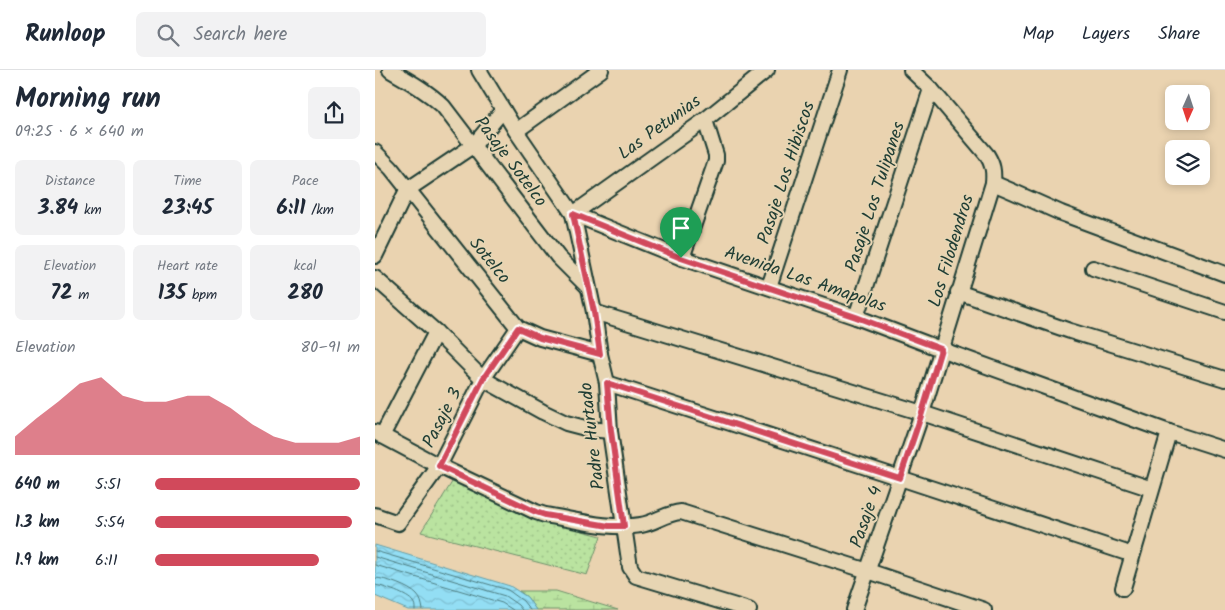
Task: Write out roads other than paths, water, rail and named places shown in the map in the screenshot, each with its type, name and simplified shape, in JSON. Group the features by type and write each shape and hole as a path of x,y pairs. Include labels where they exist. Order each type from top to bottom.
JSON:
{"street":[{"name":"Pasaje Sotelco","path":"390,70 419,86 443,106 558,257 589,288"},
{"path":"479,70 516,131 573,214"},
{"path":"516,131 601,70"},
{"name":"Las Petunias","path":"573,214 705,120 767,70"},
{"name":"Pasaje Los Hibiscos","path":"769,287 840,70"},
{"path":"911,70 931,89"},
{"name":"Los Filodendros","path":"931,89 987,154 994,171 993,183 941,349"},
{"name":"Pasaje Los Tulipanes","path":"856,317 931,89"},
{"path":"375,256 407,190 474,145 503,110"},
{"path":"681,258 716,161 716,155 705,120"},
{"name":"Sotelco","path":"375,152 391,168 518,328 540,338 600,354"},
{"path":"993,183 1061,214 1225,274"},
{"name":"Avenida Las Amapolas","path":"573,214 681,258 856,317 1169,432 1225,450"},
{"name":"Padre Hurtado","path":"573,214 607,383 611,431 631,567 636,576 749,610"},
{"path":"1093,268 1225,312"},
{"path":"375,278 436,332 483,379 566,423 589,429 611,431"},
{"path":"958,292 1070,331 1225,379"},
{"path":"594,312 922,413 1146,487"},
{"name":"Pasaje 3","path":"375,515 398,523 439,466 483,379 518,328"},
{"path":"436,332 378,434 439,466 545,515 609,526 624,526 642,525 674,512 681,512 984,610"},
{"name":"Pasaje 4","path":"854,610 922,413 941,349"},
{"path":"607,383 1124,552"},
{"path":"1123,588 1169,432"}],"water":[{"path":"375,545 510,586 527,597 536,610 408,610 375,596"}]}
